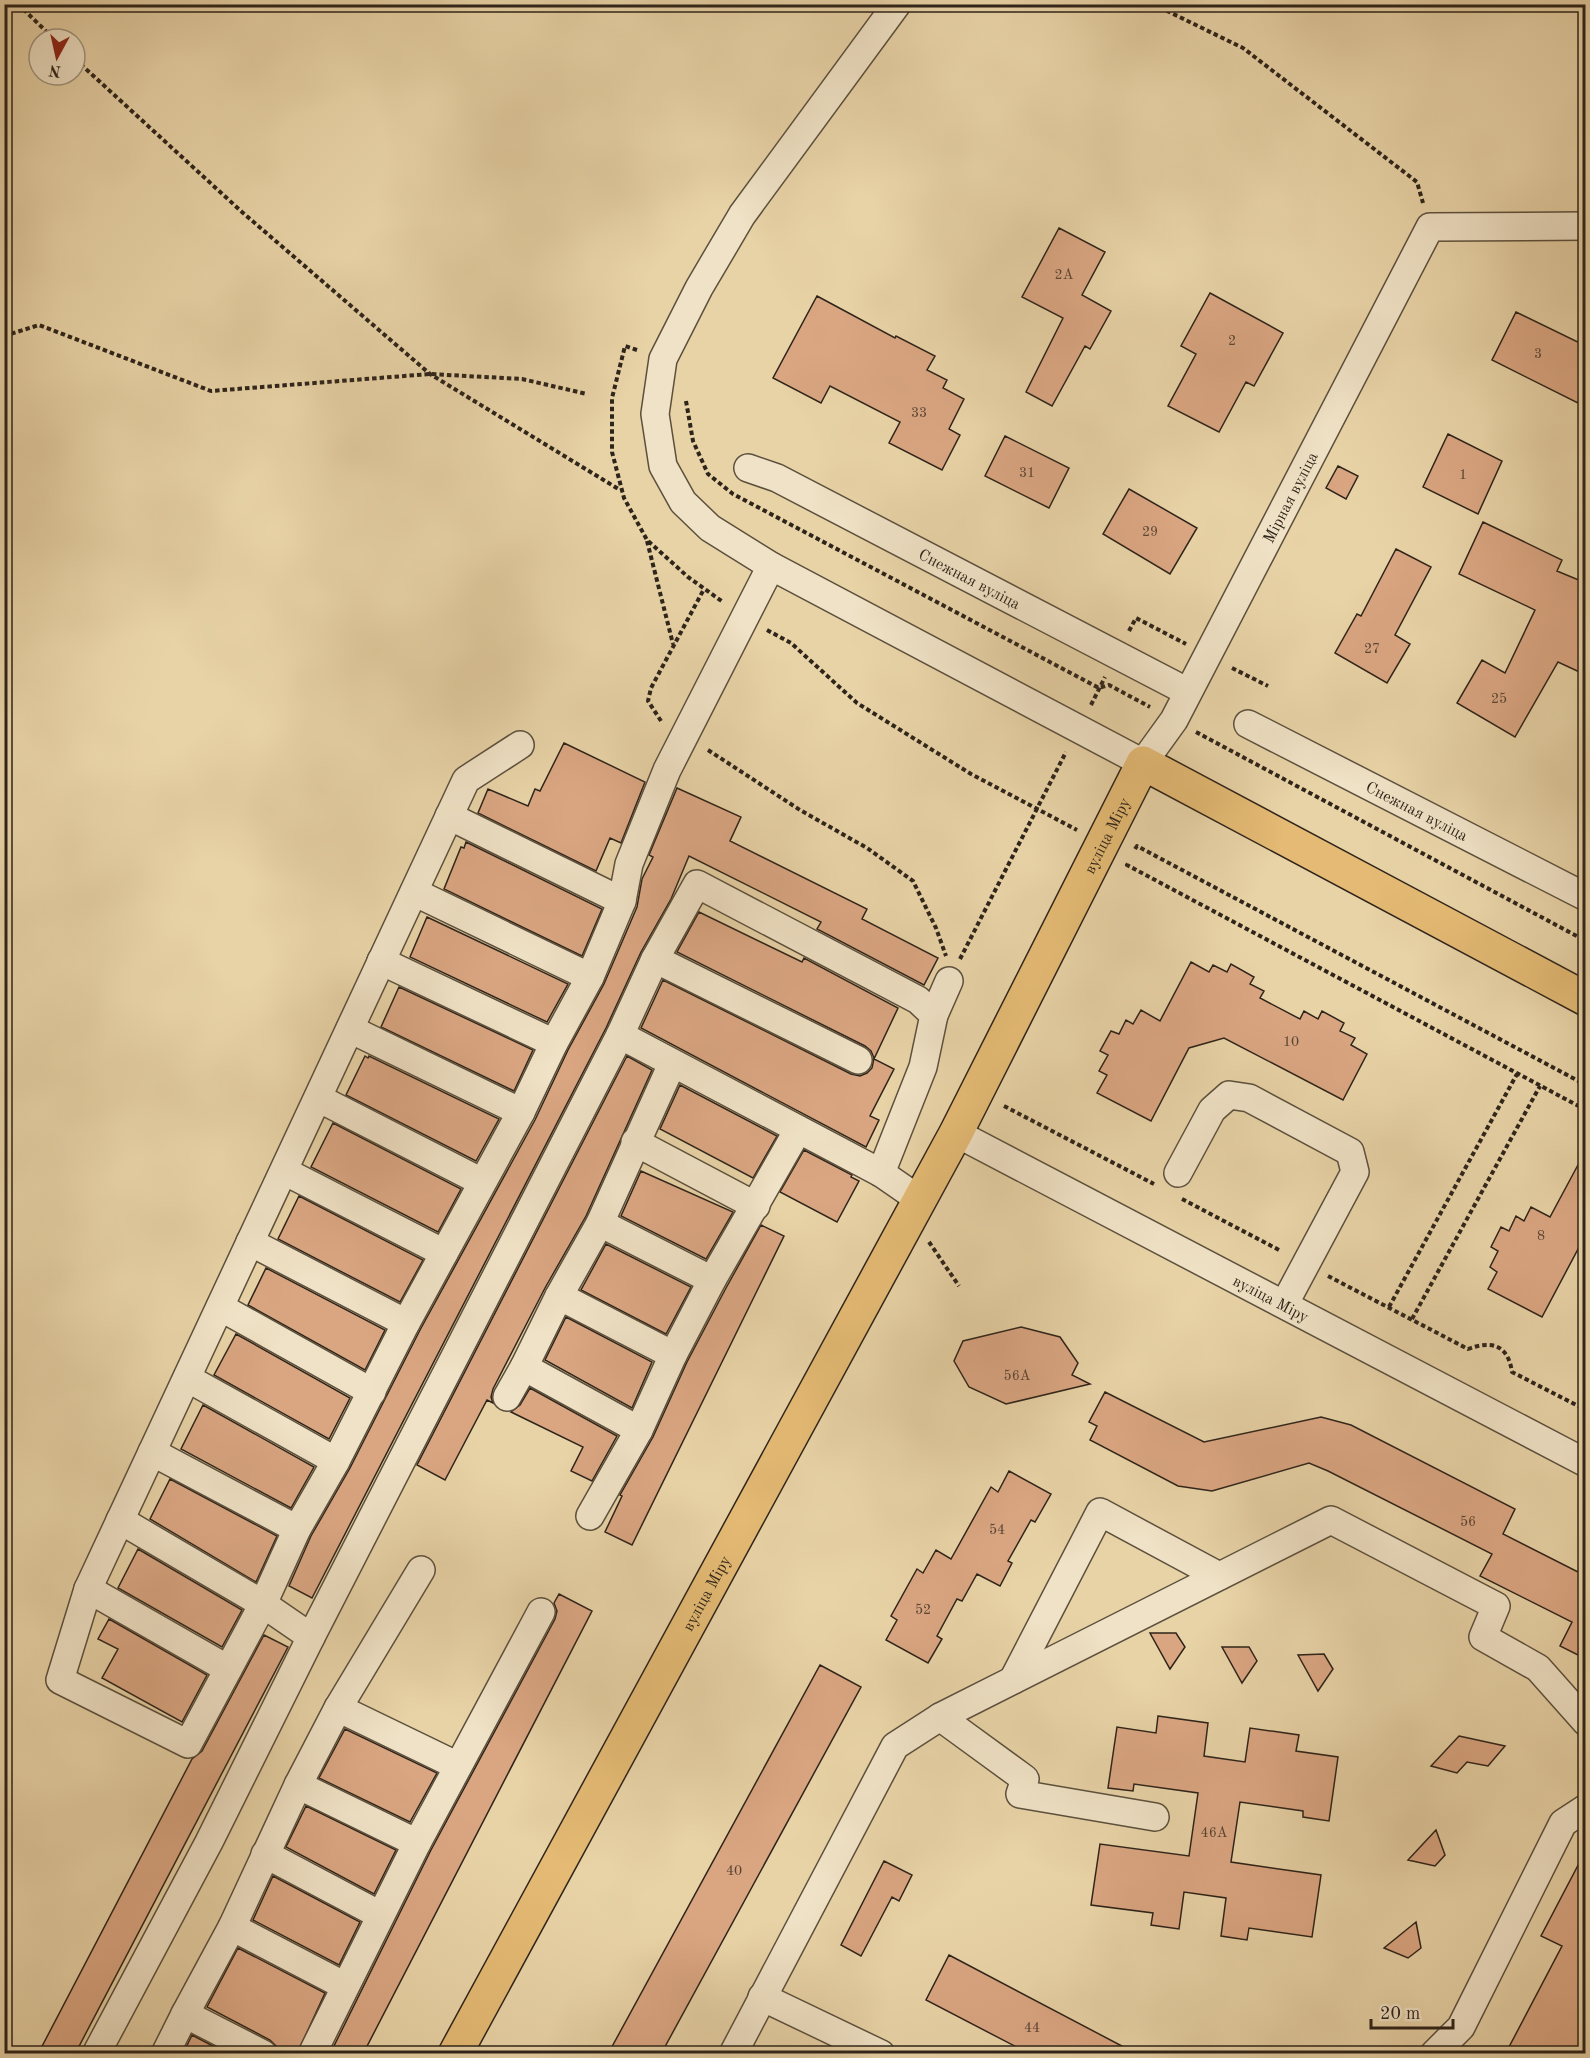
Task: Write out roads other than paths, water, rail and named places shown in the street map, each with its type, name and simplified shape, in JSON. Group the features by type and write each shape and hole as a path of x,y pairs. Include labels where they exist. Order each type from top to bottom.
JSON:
{"main road":[{"name":"вуліца Міру","path":"455,2054 956,1133 1143,763"},
{"path":"1143,763 1586,999"}],"street":[{"path":"897,4 742,214 699,288 663,359 655,414 663,466 682,502 710,528 771,566 1143,763"},
{"name":"Мірная вуліца","path":"1143,763 1174,720 1430,227 1586,226"},
{"name":"Снежная вуліца","path":"748,468 777,478 1188,692"},
{"path":"520,745 466,780 88,1589 60,1680 188,1744 263,1604 297,1529 336,1461 406,1323 521,1112 554,1043 590,977 622,901 629,864 668,770 771,566"},
{"name":"Снежная вуліца","path":"1248,724 1586,897"},
{"path":"449,816 622,901"},
{"path":"96,2054 209,1842 311,1637 620,1035 655,959 697,884 918,1000 934,1015"},
{"path":"414,892 590,977"},
{"path":"655,959 858,1060"},
{"path":"381,961 554,1043"},
{"path":"881,1173 923,1067 934,1015 949,981"},
{"path":"350,1029 521,1112"},
{"path":"620,1035 881,1173 915,1208"},
{"path":"507,1397 600,1223 672,1064"},
{"path":"1171,1185 1212,1110 1229,1095 1249,1098 1350,1152 1355,1172 1285,1303"},
{"path":"318,1098 482,1182"},
{"path":"590,1516 639,1430 673,1355 712,1280 798,1130"},
{"name":"вуліца Міру","path":"956,1133 1285,1303 1586,1463"},
{"path":"635,1142 756,1206"},
{"path":"284,1171 444,1253"},
{"path":"600,1223 712,1280"},
{"path":"250,1242 406,1323"},
{"path":"559,1296 673,1355"},
{"path":"220,1307 372,1392"},
{"path":"524,1367 639,1430"},
{"path":"187,1378 336,1461"},
{"path":"152,1452 297,1529"},
{"path":"1012,1680 1100,1512 1220,1576"},
{"path":"120,1520 263,1604 311,1637"},
{"path":"733,2054 895,1746 940,1716 1332,1520 1496,1606 1483,1637 1538,1668 1586,1722"},
{"path":"165,2054 232,1927 298,1785 338,1708 421,1570"},
{"path":"88,1589 228,1669"},
{"path":"312,2054 417,1843 541,1612"},
{"path":"338,1708 458,1766"},
{"path":"940,1716 1025,1779 1020,1794 1155,1817"},
{"path":"298,1785 417,1843"},
{"path":"1434,2054 1461,2027 1563,1823 1586,1808"},
{"path":"265,1854 380,1915"},
{"path":"232,1927 345,1986"},
{"path":"762,1997 881,2054"},
{"path":"185,2014 262,2054"}]}
